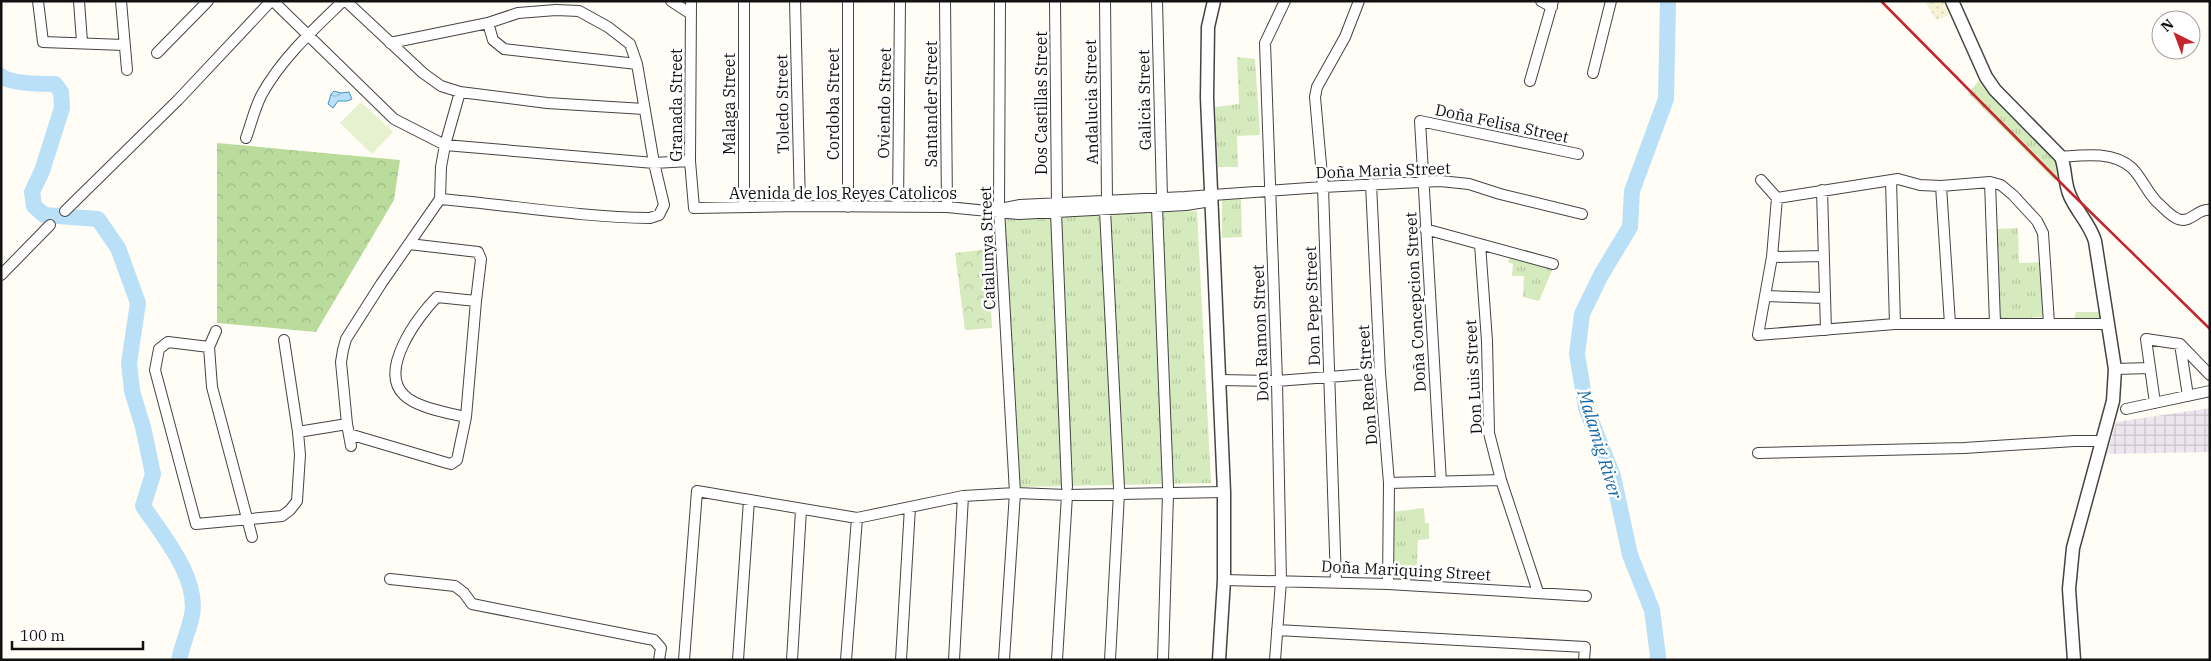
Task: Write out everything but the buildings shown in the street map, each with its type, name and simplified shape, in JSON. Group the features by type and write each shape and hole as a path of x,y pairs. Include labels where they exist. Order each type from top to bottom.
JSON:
{"street":[{"path":"38,1 43,42 124,45"},
{"path":"79,1 82,42"},
{"path":"121,1 127,70"},
{"path":"157,53 208,1"},
{"path":"65,211 178,100 272,1 394,119 445,145 654,163 690,161"},
{"path":"246,138 265,89 289,56 307,36 345,1 423,73 442,86 460,92 547,102 644,109"},
{"path":"671,1 691,14"},
{"name":"Granada Street","path":"691,1 690,161 694,208"},
{"name":"Malaga Street","path":"744,1 744,207"},
{"name":"Toledo Street","path":"795,1 800,206"},
{"name":"Cordoba Street","path":"848,1 848,207"},
{"name":"Oviendo Street","path":"898,206 900,1"},
{"name":"Santander Street","path":"946,1 947,207"},
{"name":"Catalunya Street","path":"1000,1 997,211 1015,493 1004,660"},
{"name":"Dos Castillas Street","path":"1055,1 1057,208 1067,491 1057,660"},
{"name":"Andalucia Street","path":"1105,1 1106,206 1119,490 1110,660"},
{"name":"Galicia Street","path":"1157,1 1159,202 1168,491 1163,660"},
{"path":"1214,1 1208,26 1208,98 1224,492 1224,580 1219,660"},
{"name":"Don Pepe Street","path":"1336,582 1323,186 1315,97 1316,87 1345,37 1358,1"},
{"path":"1530,80 1553,4 1541,1"},
{"path":"1952,1 1986,77 1995,90 2061,157 2067,189 2095,241 2115,369 2114,401 2073,548 2069,589 2074,660"},
{"path":"1593,73 1609,2"},
{"name":"Don Ramon Street","path":"1275,660 1281,581 1277,381 1265,43 1283,5"},
{"path":"390,43 488,22 518,13 556,10 579,11 608,27 630,44 637,64 654,163 664,205 659,215 650,218 568,214 505,205 440,199"},
{"path":"488,22 493,40 504,49 637,64"},
{"path":"351,446 341,362 342,350 346,339 440,199 441,166 460,92"},
{"name":"Doña Felisa Street","path":"1420,121 1578,154"},
{"name":"Doña Concepcion Street","path":"1420,121 1441,482"},
{"path":"2061,157 2098,155 2117,160 2132,168 2149,195 2173,216 2181,220 2190,218 2201,210 2210,210"},
{"path":"1760,180 1777,198 1772,256 1758,335 1895,324 2107,324"},
{"path":"1777,198 1891,180 1910,181 1920,185 1942,186 1990,182 2001,185 2013,195 2039,225 2043,233 2048,323"},
{"path":"1891,180 1895,324"},
{"name":"Doña Maria Street","path":"1211,198 1323,186 1455,181 1582,214"},
{"path":"1990,182 1995,323"},
{"name":"Don Rene Street","path":"1371,184 1380,373 1388,483 1388,584"},
{"path":"1942,186 1950,324"},
{"path":"1822,190 1826,330"},
{"name":"Avenida de los Reyes Catolicos","path":"694,208 898,206 947,207 1019,214 1057,208 1211,198"},
{"path":"1,275 50,225"},
{"path":"1426,229 1553,264"},
{"path":"298,432 348,429 451,464 457,460 466,417 481,259 478,252 409,244"},
{"name":"Don Luis Street","path":"1480,244 1487,341 1488,424 1501,480 1538,592"},
{"path":"1772,256 1824,256"},
{"path":"1766,296 1825,298"},
{"path":"466,417 428,407 405,396 397,385 396,366 405,339 427,307 437,297 476,302"},
{"path":"216,331 209,347 212,387 252,537"},
{"path":"2155,403 2146,339 2180,344 2210,375"},
{"path":"209,347 168,342 159,349 155,370 196,524 282,516 297,501 300,455 284,340"},
{"path":"2180,344 2188,396"},
{"path":"2115,369 2150,368"},
{"path":"1220,380 1277,381 1380,373"},
{"path":"2126,409 2210,390"},
{"path":"1758,453 1964,448 2102,441"},
{"path":"1388,483 1501,480"},
{"path":"684,660 697,492 857,518 963,496 1119,490 1224,492"},
{"path":"954,660 963,496"},
{"path":"738,660 748,500"},
{"path":"902,660 910,507"},
{"path":"792,660 801,510"},
{"path":"846,660 857,518"},
{"path":"390,579 455,586 464,593 472,604 654,640 661,648 659,660"},
{"name":"Doña Mariquing Street","path":"1224,580 1388,584 1586,596"},
{"path":"1277,630 1585,647 1584,660"}],"shaded area":[{"path":"1925,1 1952,1 1957,12 1936,20"},
{"path":"2210,408 2210,452 2107,454 2116,422"}],"green space":[{"path":"1237,57 1255,59 1260,135 1237,136 1238,167 1218,167 1215,107 1239,104"},
{"path":"1979,81 2048,150 2061,171 2055,181 1968,93"},
{"path":"361,102 393,132 372,154 340,123"},
{"path":"217,143 400,160 394,200 316,332 217,323"},
{"path":"1222,199 1241,199 1242,237 1222,238"},
{"path":"1197,211 1211,483 1017,487 1004,217"},
{"path":"2018,228 2019,263 2043,262 2044,317 1999,319 1997,229"},
{"path":"988,249 992,328 965,330 955,253"},
{"path":"1511,255 1553,268 1539,301 1523,297 1524,276 1512,276 1513,264 1508,262"},
{"path":"2076,312 2105,312 2106,327 2072,327"},
{"path":"1424,508 1425,523 1429,523 1429,539 1418,540 1416,581 1392,579 1392,512"}],"water":[{"path":"334,91 341,93 349,92 352,99 338,101 333,108 328,104"}],"waterway":[{"name":"Malamig River","path":"1657,660 1652,610 1630,555 1613,476 1586,408 1577,354 1582,314 1601,275 1630,227 1632,191 1666,99 1668,1"},
{"path":"1,76 12,81 55,84 61,92 62,108 42,171 32,192 34,206 44,215 98,219 118,248 138,303 129,363 132,391 143,427 153,474 143,506 178,558 185,572 193,601 191,621 179,660"}],"railway":[{"path":"1881,1 2067,189 2210,329"}]}
